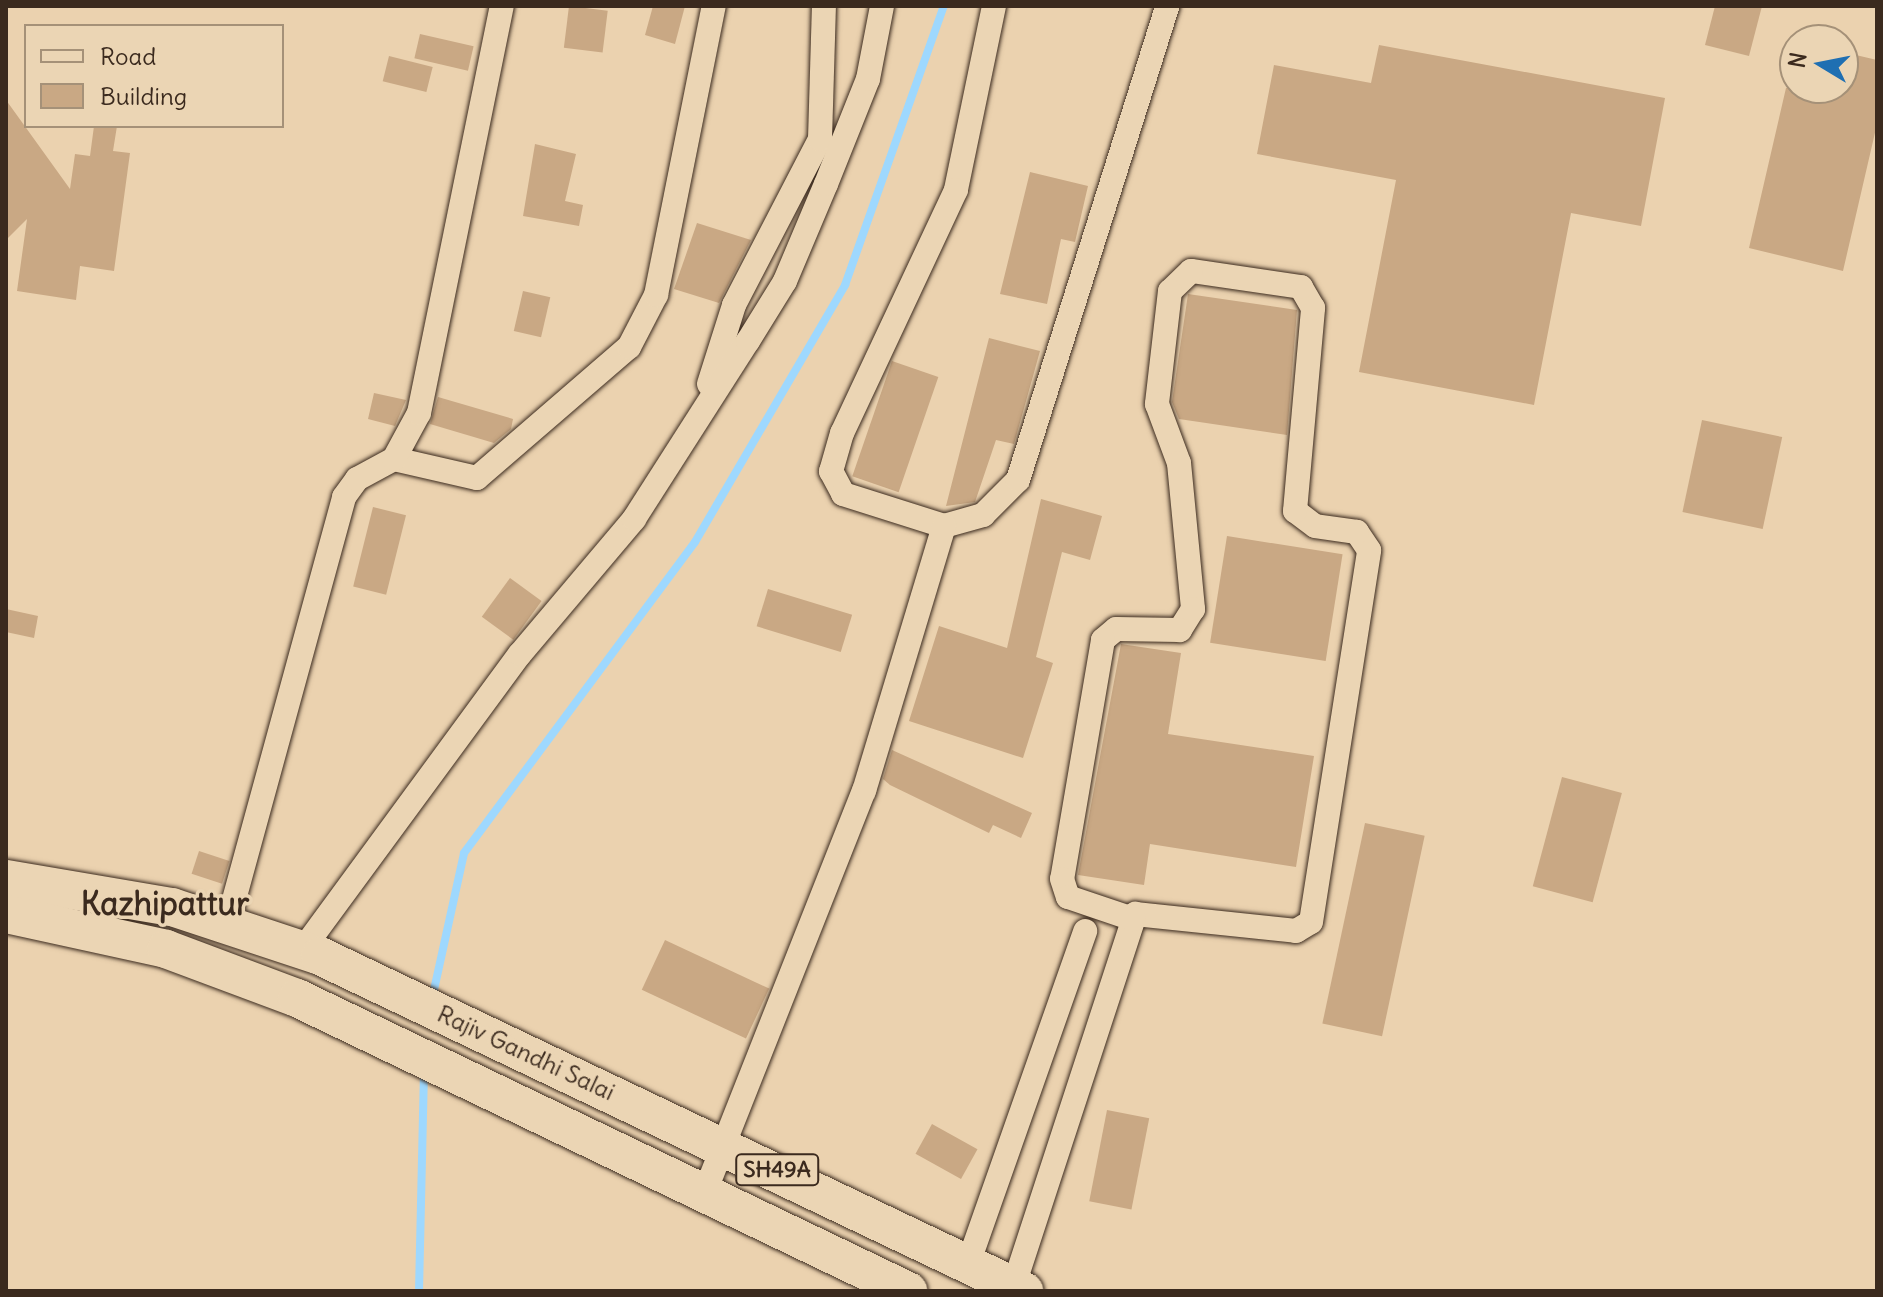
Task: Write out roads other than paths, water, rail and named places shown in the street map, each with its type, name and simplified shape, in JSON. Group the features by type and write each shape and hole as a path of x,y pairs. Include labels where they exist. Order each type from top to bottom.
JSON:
{"main road":[{"name":"Rajiv Gandhi Salai","path":"6,879 172,907 226,929 312,952 726,1145 1017,1289"},
{"name":"Rajiv Gandhi Salai","path":"6,914 166,949 297,998 509,1095 703,1197 908,1291"}],"street":[{"path":"226,929 344,497 357,479 394,459 419,413 502,6"},
{"path":"394,459 477,478 629,347 656,295 714,6"},
{"path":"701,409 734,305 820,139 829,45 824,6"},
{"path":"312,952 520,654 634,519 785,281 868,79 882,6"},
{"path":"994,6 956,190 831,471 843,494 944,526 983,515 1018,480 1167,6"},
{"path":"1017,1289 1133,919 1143,911 1296,931 1311,922 1369,550 1357,532 1315,526 1295,511 1313,308 1301,287 1191,271 1170,291 1157,404 1179,463 1193,609 1180,630 1116,629 1103,640 1062,879 1068,897 1133,919"},
{"path":"703,1197 864,791 944,526"},
{"path":"968,1264 1085,931"}],"waterway":[{"path":"432,999 464,853 695,542 845,285 944,6"},
{"path":"419,1291 424,1072"}],"district":[{"name":"Kazhipattur","path":"165,904"}]}
